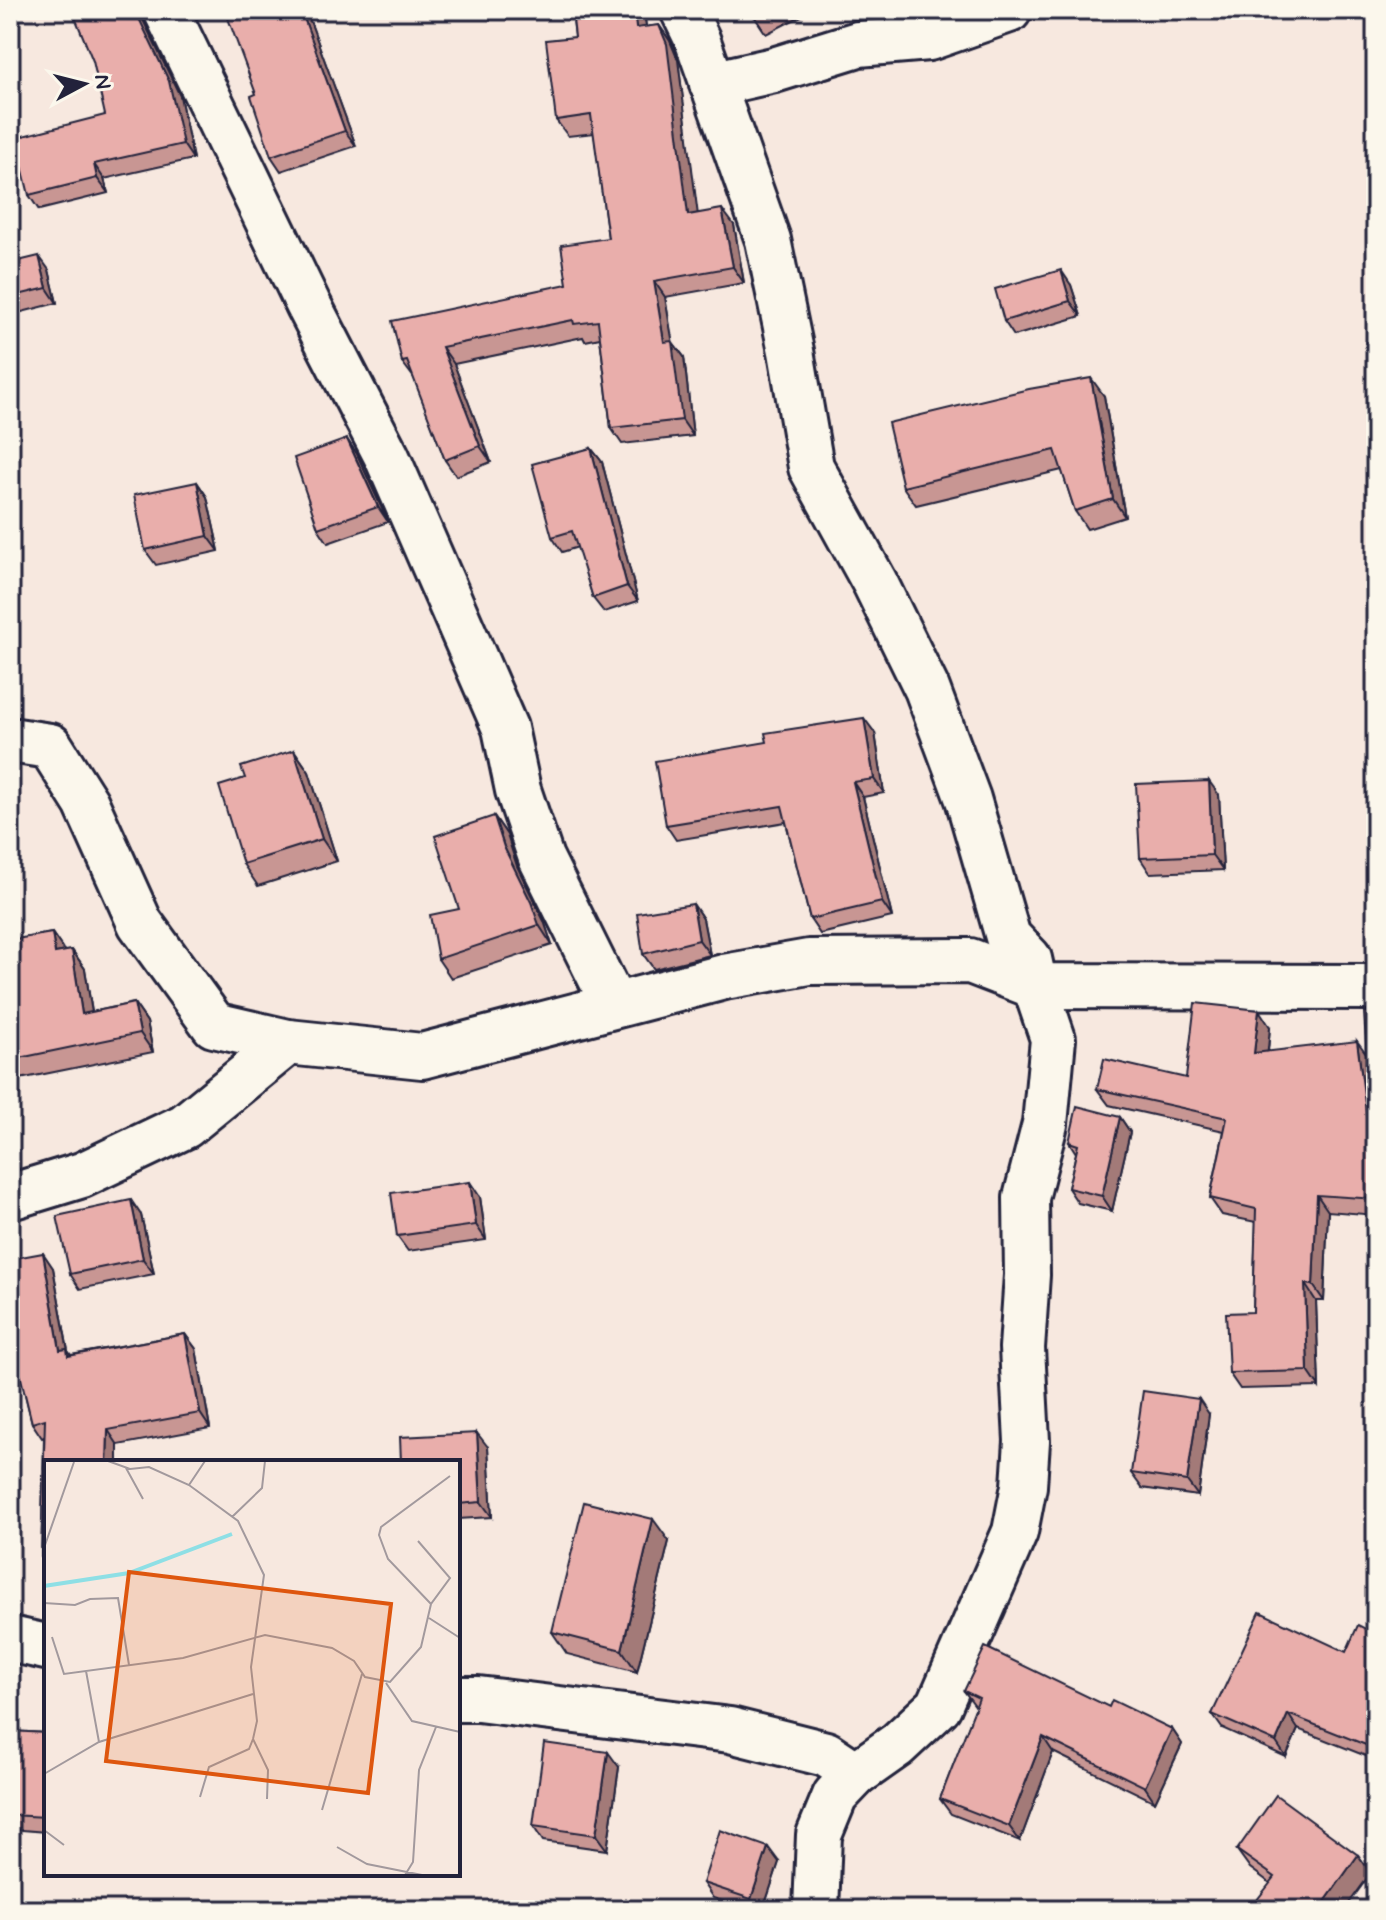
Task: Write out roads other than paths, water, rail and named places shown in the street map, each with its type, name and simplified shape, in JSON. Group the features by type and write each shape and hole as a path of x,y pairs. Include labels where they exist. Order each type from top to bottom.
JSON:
{"street":[{"path":"166,10 308,304 387,457 505,728 518,790 541,858 614,1005"},
{"path":"683,10 697,39 768,240 811,467 875,583 927,689 968,799 1008,937 1029,959 1053,1039 1045,1124 1026,1198 1027,1275 1022,1348 1027,1441 1024,1486 1015,1532 939,1706 897,1745 856,1774 835,1796 819,1835 816,1910"},
{"path":"712,84 774,70 858,44 929,38 1009,10"},
{"path":"10,740 50,746 86,803 140,923 214,1025 288,1042 422,1056 724,977 809,962 970,961 1035,986 1376,987"},
{"path":"10,1197 82,1175 185,1126 288,1042"},
{"path":"10,1639 44,1647"},
{"path":"460,1699 730,1730 826,1754 856,1774"}]}
